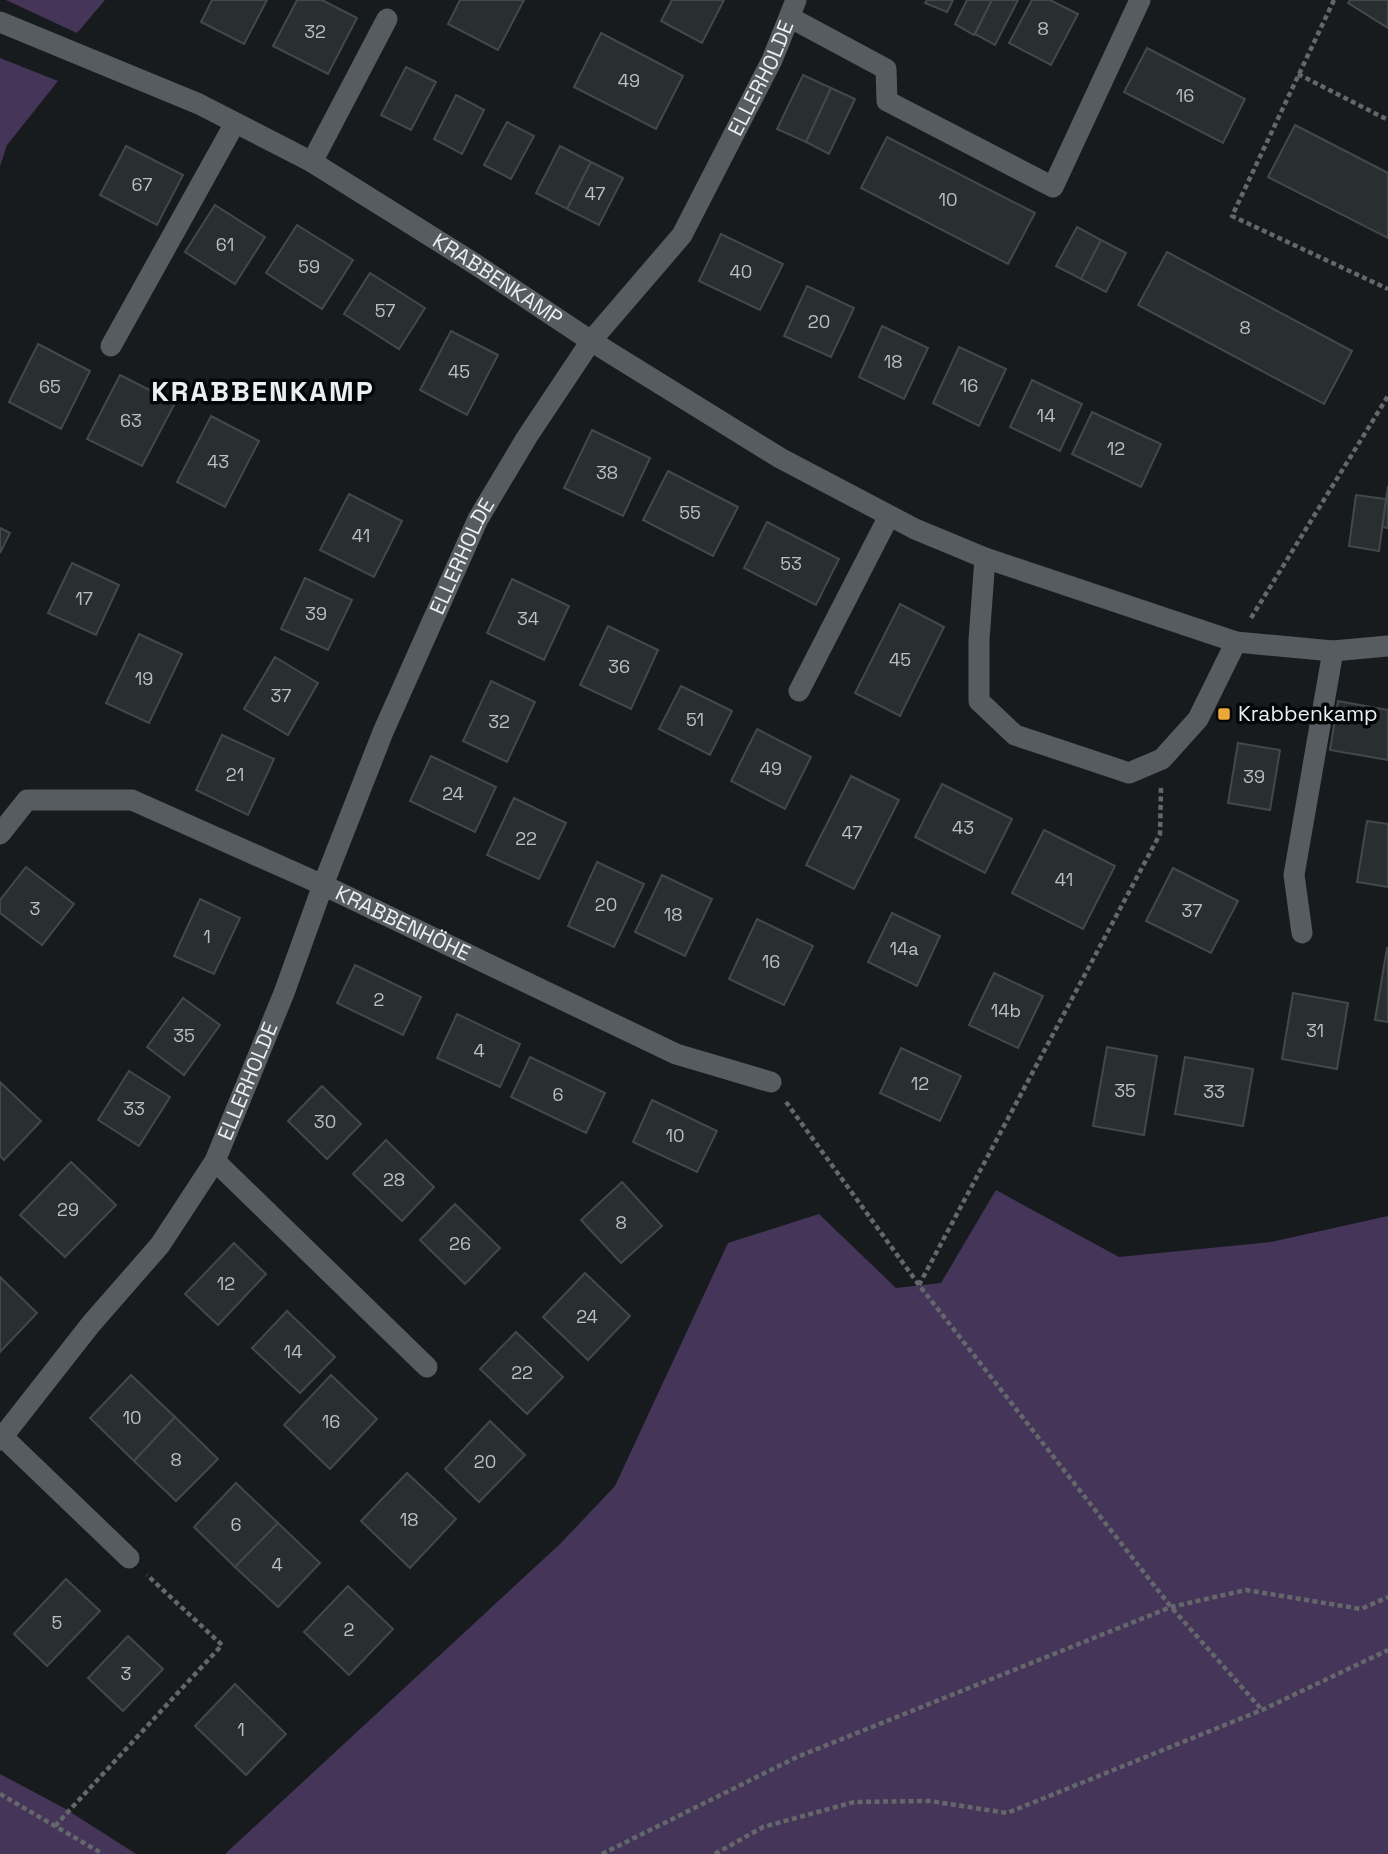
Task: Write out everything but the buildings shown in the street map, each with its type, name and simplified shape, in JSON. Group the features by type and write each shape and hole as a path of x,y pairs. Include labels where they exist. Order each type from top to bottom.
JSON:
{"street":[{"path":"794,9 886,69 887,102 1053,187 1140,0"},
{"name":"ELLERHOLDE","path":"129,1558 1,1438 91,1324 160,1245 215,1161 284,993 323,884 383,732 478,519 527,437 591,341 682,235 794,9"},
{"path":"312,162 387,19"},
{"name":"KRABBENKAMP","path":"0,22 199,104 312,162 475,264 591,341 780,458 915,529 985,558 1236,642 1333,651 1388,646"},
{"path":"111,346 235,123"},
{"path":"799,691 889,516"},
{"path":"985,558 979,640 979,701 1015,735 1129,773 1162,759 1198,719 1236,642"},
{"path":"1303,933 1294,875 1333,651"},
{"name":"KRABBENHÖHE","path":"0,834 27,800 132,800 323,884 676,1054 771,1082"},
{"name":"ELLERHOLDE","path":"215,1161 427,1367"}],"path":[{"path":"1334,0 1232,216 1388,289"},
{"path":"1298,74 1388,120"},
{"path":"1236,642 1388,396"},
{"path":"919,1286 1160,834 1162,759"},
{"path":"771,1082 919,1286 1171,1607 1262,1710"},
{"path":"55,1826 222,1645 129,1558"},
{"path":"602,1854 797,1757 1171,1607 1246,1590 1361,1609 1388,1597"},
{"path":"715,1854 763,1827 854,1802 930,1801 1007,1813 1262,1710 1388,1650"},
{"path":"0,1794 103,1854"}],"shaded area":[{"path":"6,0 105,0 77,33"},
{"path":"0,58 58,81 7,145 0,166"},
{"path":"996,1190 1119,1257 1271,1242 1388,1216 1388,1854 225,1854 561,1543 615,1486 728,1243 819,1214 896,1288 941,1283"},
{"path":"0,1774 64,1808 136,1854 0,1854"}],"place":[{"name":"Krabbenkamp","path":"1224,714"}],"district":[{"name":"KRABBENKAMP","path":"263,391"}]}
